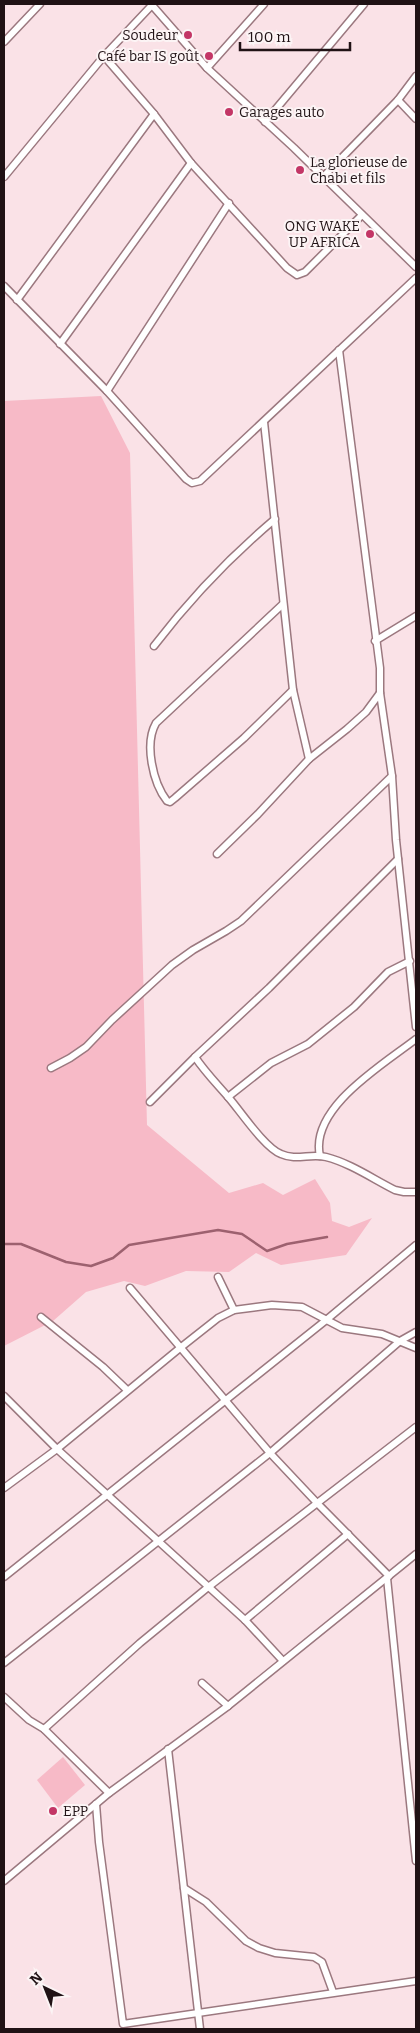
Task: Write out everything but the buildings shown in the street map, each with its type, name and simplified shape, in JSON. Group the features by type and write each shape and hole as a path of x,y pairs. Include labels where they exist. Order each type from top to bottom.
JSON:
{"street":[{"path":"4,42 40,4"},
{"path":"4,176 104,56 152,4 207,68 324,176 416,267"},
{"path":"207,68 264,4"},
{"path":"265,122 364,4"},
{"path":"104,56 154,114 191,162 287,268 297,274 305,272 362,215"},
{"path":"324,176 398,100 416,76"},
{"path":"398,100 416,119"},
{"path":"17,300 154,114"},
{"path":"60,344 191,162"},
{"path":"107,391 229,203"},
{"path":"4,286 107,391 186,479 192,483 200,481 416,278"},
{"path":"340,350 375,641 380,668 380,693 392,776 398,858 416,1026"},
{"path":"264,422 293,690 310,759"},
{"path":"154,646 211,580 248,542 275,520"},
{"path":"283,604 156,723 151,731 152,760 158,788 168,802 244,738 293,690"},
{"path":"375,641 416,616"},
{"path":"217,854 310,759 347,730 366,712 380,693"},
{"path":"51,1068 70,1058 86,1046 172,965 240,921 392,776"},
{"path":"150,1102 398,858"},
{"path":"228,1097 271,1062 314,1039 354,1007 388,972 410,961"},
{"path":"320,1156 320,1135 330,1113 336,1105 356,1086 416,1039"},
{"path":"195,1057 258,1132 280,1154 291,1157 320,1156 342,1163 395,1190 416,1192"},
{"path":"4,1576 325,1321 416,1245"},
{"path":"218,1277 234,1310"},
{"path":"130,1288 270,1453 388,1577 416,1861"},
{"path":"4,1488 57,1450 127,1390 218,1318 234,1310 272,1305 296,1306 310,1310 325,1321 350,1330 382,1334 416,1348"},
{"path":"41,1317 103,1367 127,1390"},
{"path":"4,1663 157,1540 270,1453 400,1340 416,1332"},
{"path":"4,1396 57,1450 207,1588 245,1620 283,1661"},
{"path":"44,1729 140,1643 207,1588 416,1427"},
{"path":"245,1620 348,1534"},
{"path":"4,1882 109,1793 228,1706 416,1554"},
{"path":"202,1683 228,1706"},
{"path":"4,1697 29,1720 44,1729 109,1793"},
{"path":"168,1749 200,2029"},
{"path":"96,1804 99,1842 123,2024 416,1981"},
{"path":"184,1888 206,1902 246,1941 275,1953 314,1957 322,1962 332,1992"}],"shaded area":[{"path":"101,396 130,453 147,1125 229,1193 263,1183 283,1195 315,1179 330,1203 332,1221 349,1227 372,1218 346,1255 281,1265 256,1253 229,1272 186,1271 145,1286 124,1281 86,1292 53,1321 4,1346 4,401"},
{"path":"63,1757 85,1785 58,1808 37,1780"}],"waterway":[{"path":"4,1244 21,1244 66,1262 91,1266 113,1258 129,1245 218,1230 242,1234 267,1251 287,1244 327,1237"}],"place":[{"name":"Soudeur","path":"188,35"},
{"name":"Café bar IS goût","path":"209,56"},
{"name":"Garages auto","path":"229,112"},
{"name":"La glorieuse de Chabi et fils","path":"300,170"},
{"name":"ONG WAKE UP AFRICA","path":"370,234"},
{"name":"EPP","path":"53,1811"}]}
